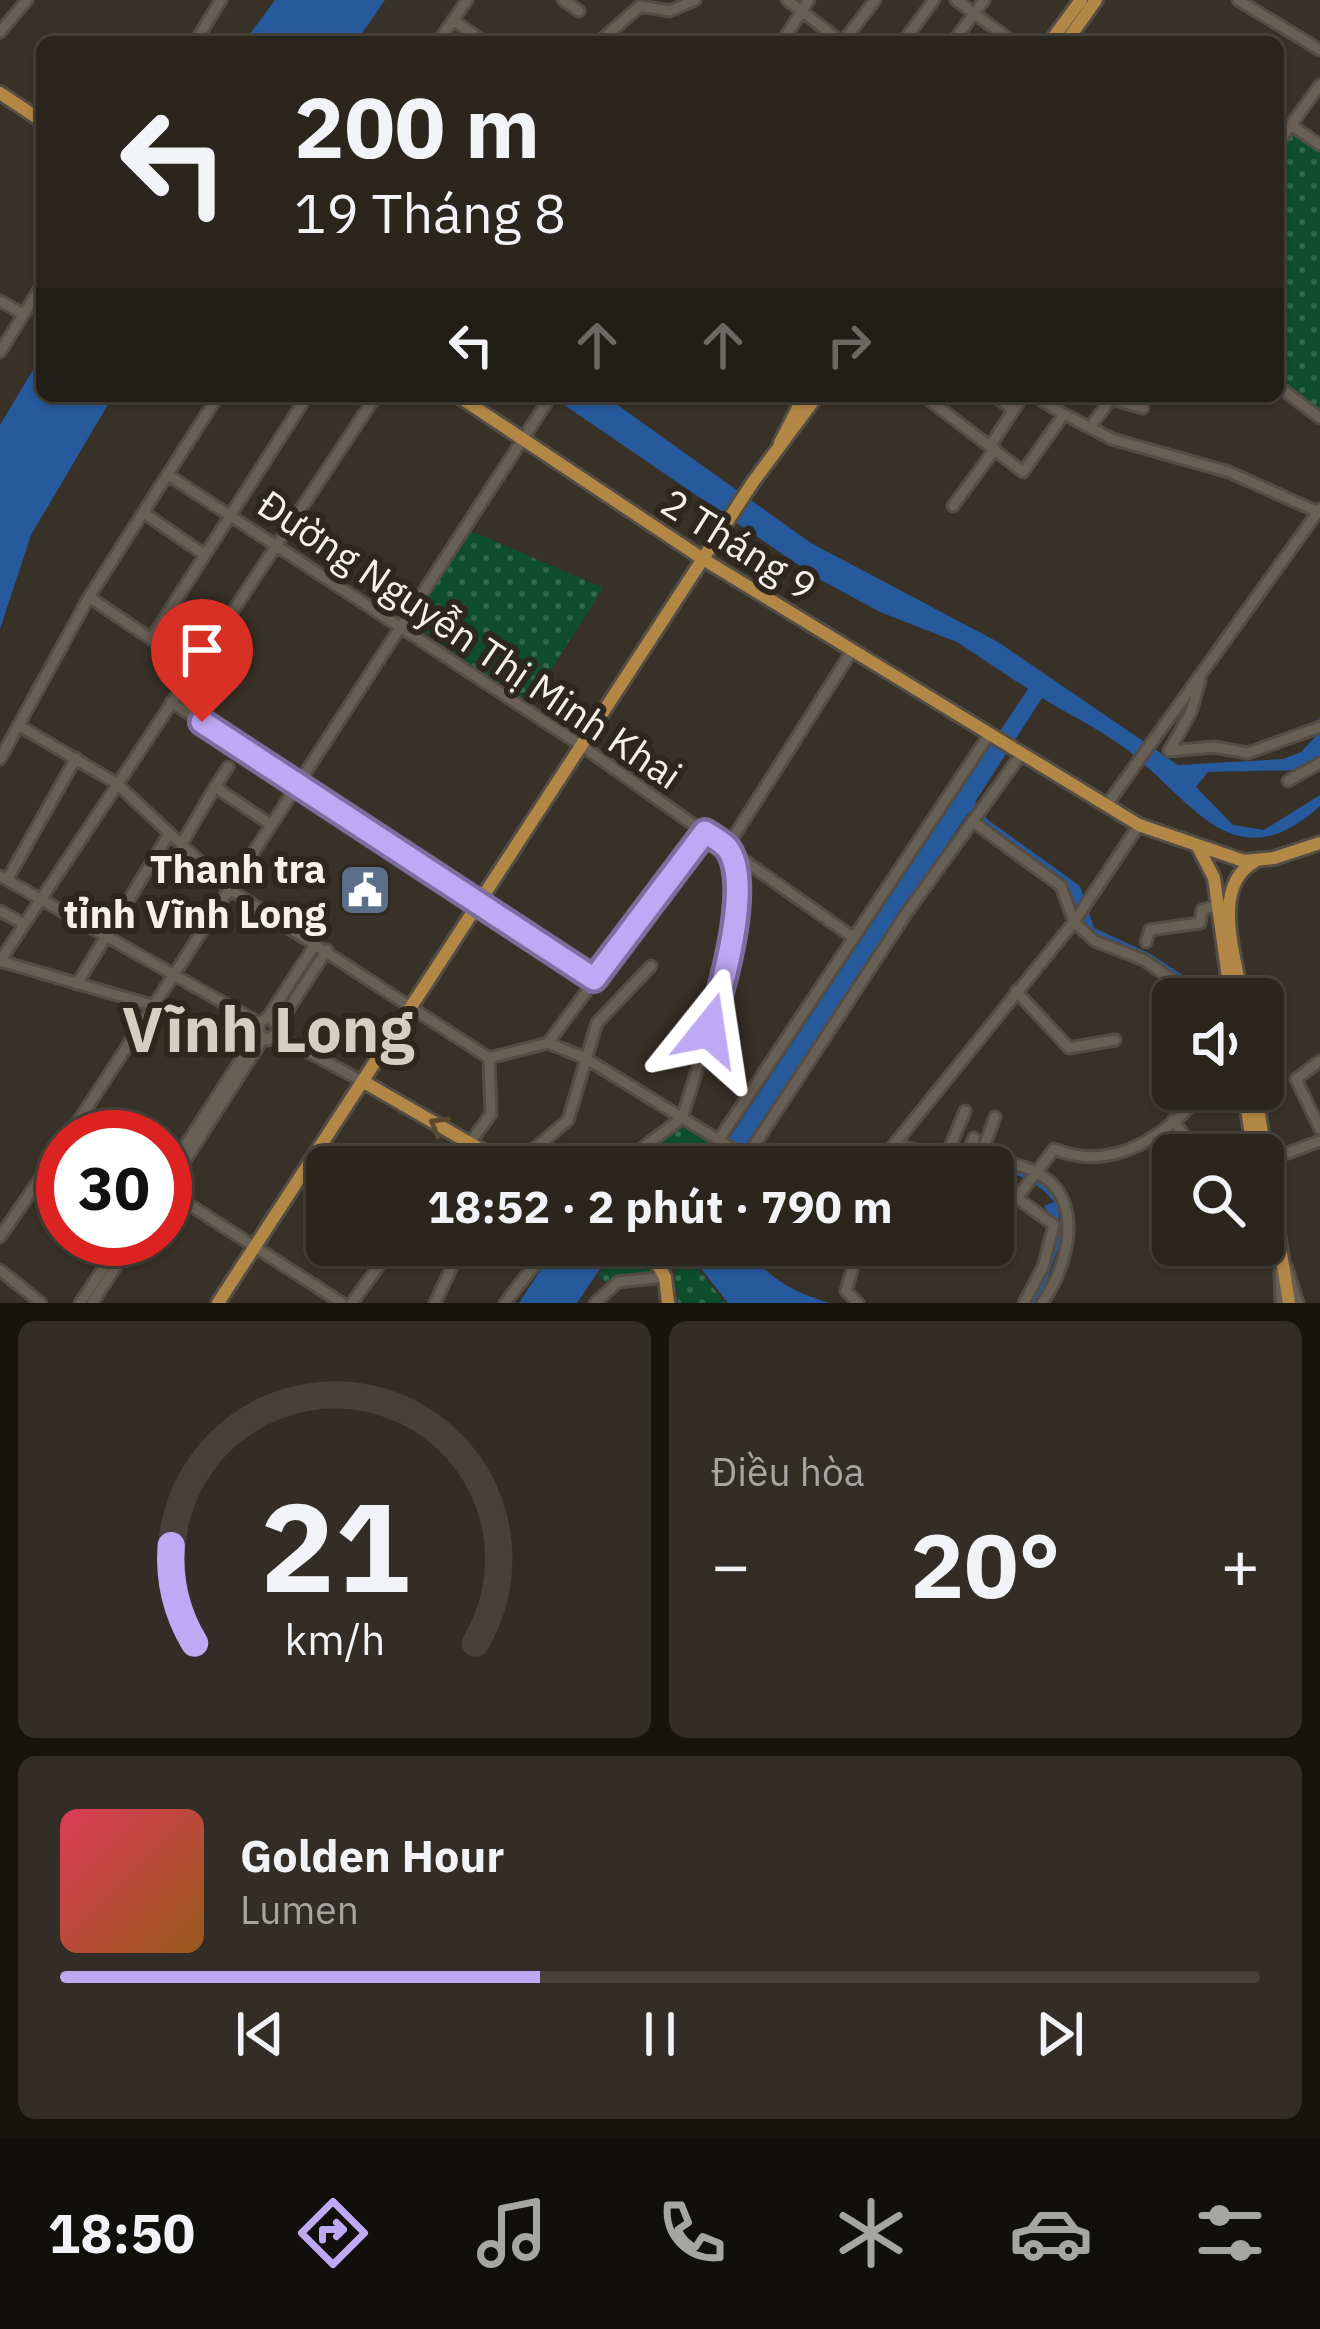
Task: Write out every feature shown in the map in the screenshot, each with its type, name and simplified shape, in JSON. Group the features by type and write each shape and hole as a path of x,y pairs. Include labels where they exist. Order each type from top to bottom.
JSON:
{"main road":[{"path":"1054,36 1081,0"},
{"path":"1070,36 1096,0"},
{"path":"0,93 36,117"},
{"name":"2 Tháng 9","path":"469,402 525,434 704,559 1105,807 1139,825 1226,857 1256,860"},
{"path":"779,444 801,402"},
{"path":"218,1303 753,482 813,402"},
{"path":"1221,900 1236,875 1256,860 1320,843"},
{"path":"1197,846 1221,900 1238,978"},
{"path":"1213,875 1226,857"},
{"path":"1226,857 1221,900 1229,978"},
{"path":"364,1082 475,1146"},
{"path":"658,1266 668,1303"},
{"path":"1282,1266 1289,1303"}],"street":[{"path":"0,32 27,0"},
{"path":"199,36 221,0"},
{"path":"442,36 467,0"},
{"path":"563,0 579,11"},
{"path":"605,36 639,3 670,11 695,0"},
{"path":"788,0 834,36"},
{"path":"786,36 809,0"},
{"path":"848,36 875,0"},
{"path":"907,36 934,0"},
{"path":"956,0 1003,36"},
{"path":"958,36 984,0"},
{"path":"1238,0 1320,50"},
{"path":"453,20 476,36"},
{"path":"1284,135 1320,86"},
{"path":"1291,125 1320,145"},
{"path":"0,352 36,294"},
{"path":"0,301 23,314"},
{"path":"1284,391 1320,418"},
{"path":"0,759 89,597 214,402"},
{"path":"151,639 304,402"},
{"path":"155,1006 0,961 372,402"},
{"path":"86,1110 547,402"},
{"path":"934,402 1023,472 1064,414"},
{"path":"1003,402 1014,410"},
{"path":"953,506 1019,402"},
{"path":"1044,402 1112,439 1228,472 1319,510 1105,807"},
{"path":"1091,426 1109,402"},
{"path":"1122,402 1143,408"},
{"name":"Đường Nguyễn Thị Minh Khai","path":"168,476 278,543 582,746 854,938"},
{"path":"144,513 205,555"},
{"path":"89,597 194,668"},
{"path":"645,1146 682,1118 726,968 735,910 734,863 727,847 852,651"},
{"path":"1201,675 1191,712 1169,751 1214,747 1248,753 1320,727"},
{"path":"171,702 594,979"},
{"path":"18,725 116,783 230,889 489,1058 548,1042 585,1058 725,1146"},
{"path":"720,1142 991,736"},
{"path":"751,1146 1017,754"},
{"path":"76,758 4,878 364,1082"},
{"path":"1288,782 1320,763"},
{"path":"181,845 228,767"},
{"path":"215,787 270,824"},
{"path":"972,821 1061,886 1076,920 1095,941 1144,960 1170,978"},
{"path":"893,1146 1076,920 1139,825"},
{"path":"548,1042 705,832"},
{"path":"76,984 169,834"},
{"path":"1145,942 1150,930 1200,923 1202,910 1221,900"},
{"path":"0,911 25,924"},
{"path":"192,1136 316,943"},
{"path":"279,1030 327,950"},
{"path":"537,1146 568,1120 597,1023 651,966"},
{"path":"1016,991 1069,1048 1114,1040"},
{"path":"262,1028 279,1030"},
{"path":"192,1146 262,1028"},
{"path":"468,1146 491,1114 489,1058"},
{"path":"1320,1061 1296,1079 1320,1129"},
{"path":"1019,1195 1054,1149 1103,1160 1128,1153 1184,1110"},
{"path":"950,1146 965,1111"},
{"path":"985,1146 994,1117"},
{"path":"1173,1120 1183,1134"},
{"path":"971,1146 974,1138"},
{"path":"1284,1152 1320,1142"},
{"path":"895,1143 904,1146"},
{"path":"1014,1168 1035,1173 1059,1189 1068,1224 1063,1261 1042,1303"},
{"path":"0,1237 36,1184"},
{"path":"1014,1194 1054,1225 1043,1267 1024,1303"},
{"path":"192,1206 342,1303"},
{"path":"80,1303 105,1266"},
{"path":"92,1303 116,1266"},
{"path":"352,1303 379,1266"},
{"path":"435,1303 452,1266"},
{"path":"505,1303 534,1266"},
{"path":"853,1266 846,1291 858,1303"},
{"path":"0,1270 41,1303"},
{"path":"595,1303 619,1282 665,1277"}],"green space":[{"path":"1292,133 1320,150 1320,411 1284,385 1284,142"},
{"path":"469,530 603,588 529,704 411,623"},
{"path":"685,1124 717,1143 716,1146 656,1146"},
{"path":"605,1266 652,1266 654,1270 605,1283 599,1275"},
{"path":"674,1266 696,1266 725,1303 678,1303"}],"water":[{"path":"275,0 385,0 360,36 248,36"},
{"path":"36,365 36,402 109,402 31,535 0,629 0,425"},
{"path":"560,402 613,402 811,543 998,642 1178,765 1283,759 1301,752 1317,735 1320,716 1320,756 1301,770 1208,772 1196,787 1233,825 1264,830 1320,795 1320,806 1289,828 1262,837 1237,835 1191,808 1122,746 1042,698 975,802 988,820 1080,886 1094,928 1151,954 1187,978 1169,978 1097,939 1064,885 968,813 745,1146 724,1146 1028,689 957,642 880,612 819,579"},
{"path":"1014,1171 1039,1177 1057,1195 1061,1240 1039,1303 1029,1303 1055,1247 1058,1229 1044,1206 1054,1202"},
{"path":"543,1266 602,1266 577,1303 519,1303"},
{"path":"699,1266 761,1266 781,1282 829,1303 728,1303"}],"place":[{"name":"Thanh tra tỉnh Vĩnh Long","path":"365,890"}],"district":[{"name":"Vĩnh Long","path":"268,1028"}],"route":[{"path":"202,722 594,979 705,832 727,847 734,863 735,910 723,987 709,1030"}]}
